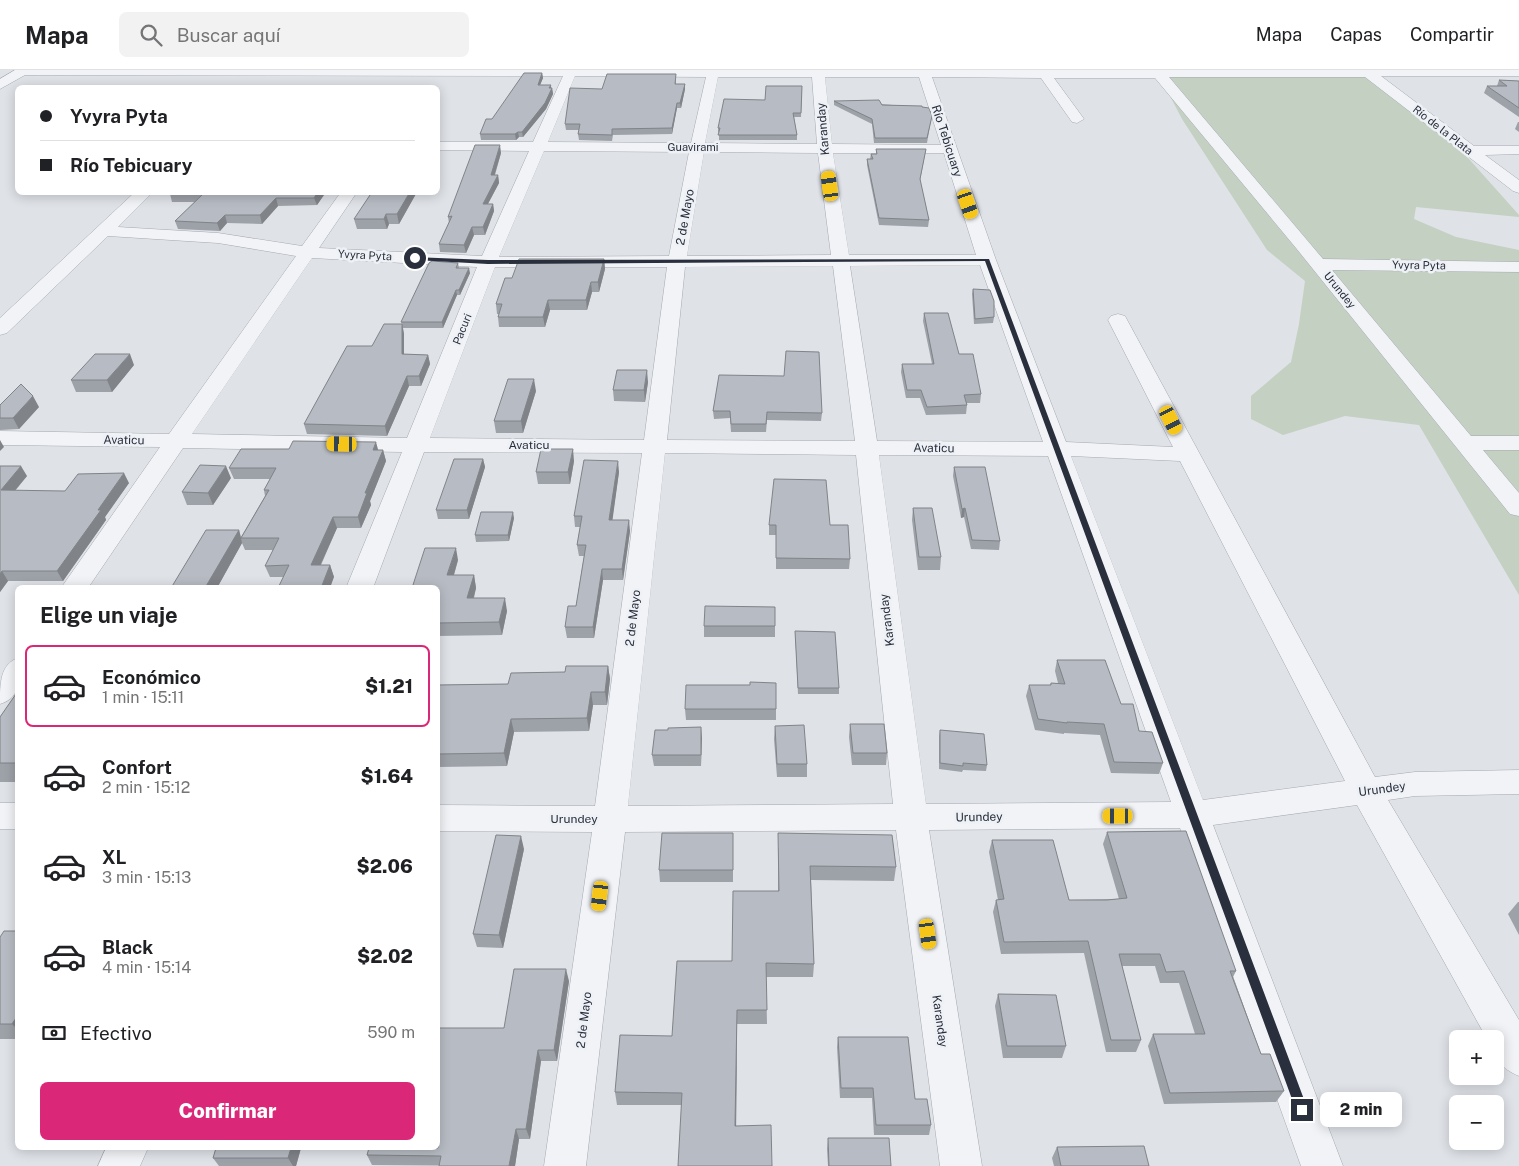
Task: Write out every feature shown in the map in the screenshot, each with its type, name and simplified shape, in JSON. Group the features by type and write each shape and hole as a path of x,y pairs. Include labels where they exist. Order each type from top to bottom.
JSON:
{"street":[{"path":"0,85 22,71 1519,72"},
{"path":"262,82 274,72"},
{"name":"Pacuri","path":"359,585 488,262 571,72"},
{"name":"2 de Mayo","path":"565,1166 610,819 677,262 697,147 713,72"},
{"name":"Río de la Plata","path":"1367,72 1519,188"},
{"name":"Karanday","path":"818,73 824,148 867,447 911,818 961,1166"},
{"name":"Río Tebicuary","path":"924,73 987,260 1322,1166"},
{"path":"1044,73 1077,118"},
{"name":"Urundey","path":"1158,73 1319,264 1519,509"},
{"name":"Guavirami","path":"440,146 949,149"},
{"path":"1469,150 1519,150"},
{"path":"0,330 142,195"},
{"path":"76,585 347,195"},
{"name":"Yvyra Pyta","path":"105,231 218,238 306,252 488,262 987,260"},
{"name":"Yvyra Pyta","path":"1319,264 1519,267"},
{"path":"1118,320 1366,791 1519,1057"},
{"name":"Avaticu","path":"0,438 416,445 867,447 1188,454"},
{"path":"1465,443 1519,443"},
{"path":"0,693 15,672"},
{"name":"Urundey","path":"440,818 911,818 1193,815 1415,784 1519,782"},
{"path":"0,816 15,816"},
{"path":"119,1166 126,1150"}],"green space":[{"path":"945,70 1356,70 1444,131 1519,215 1519,217 1416,207 1414,219 1456,237 1519,250 1519,595 1419,425 1345,416 1283,435 1251,419 1251,396 1291,362 1305,281 1267,250 1182,119 1158,73"}],"building":[{"path":"524,73 542,73 538,85 551,85 549,88 552,88 545,103 522,132 515,134 480,134 486,119 492,119"},
{"path":"607,74 676,74 675,84 685,84 680,103 677,103 672,128 612,129 612,135 578,134 580,124 565,124 570,88 602,89"},
{"path":"1499,80 1519,81 1519,108 1487,86 1507,86"},
{"path":"766,86 802,86 801,113 793,113 797,135 718,135 724,99 765,100"},
{"path":"879,100 882,105 922,106 929,108 932,116 927,138 875,138 872,119 834,101"},
{"path":"475,145 500,145 491,175 498,175 483,204 493,204 483,227 472,227 464,245 439,244 452,216 448,217"},
{"path":"876,149 926,149 920,179 929,220 879,218 867,159 873,159 871,154 877,154"},
{"path":"202,195 316,195 314,198 276,198 260,215 225,215 217,223 175,221"},
{"path":"370,195 408,195 397,214 386,214 384,219 354,219"},
{"path":"519,259 604,259 598,282 591,282 586,300 548,300 543,317 498,317 502,304 496,304 505,278 512,278"},
{"path":"432,261 458,263 456,268 469,268 459,290 456,290 442,322 401,322 429,263"},
{"path":"973,289 990,290 994,301 994,317 975,319"},
{"path":"924,313 948,313 959,354 973,354 981,394 964,395 967,405 927,407 921,390 907,390 902,364 934,364"},
{"path":"384,324 402,324 402,354 428,355 419,376 407,376 385,426 304,424 347,346 372,346"},
{"path":"786,351 819,352 822,413 767,412 766,424 731,424 730,411 713,411 719,375 784,376"},
{"path":"95,354 130,354 107,380 71,380"},
{"path":"617,370 647,370 644,390 613,390"},
{"path":"508,379 534,379 521,421 494,421"},
{"path":"21,384 33,396 13,418 0,418 0,405"},
{"path":"293,441 376,442 373,450 383,450 365,493 367,493 358,517 333,517 311,565 330,565 322,585 279,585 289,565 265,566 279,538 241,538 269,490 264,490 276,468 229,468 241,449 289,449"},
{"path":"541,449 573,449 568,472 536,472"},
{"path":"454,459 483,459 467,510 436,510"},
{"path":"584,460 618,461 609,520 629,520 622,569 602,569 593,627 565,627 568,606 576,606 586,545 577,545 582,516 574,516"},
{"path":"200,465 226,466 208,493 182,492"},
{"path":"0,466 21,466 1,490 65,491 78,474 124,473 98,510 101,510 57,571 2,571 0,574"},
{"path":"954,467 985,467 1000,541 972,540 965,508 962,509"},
{"path":"774,479 826,480 830,525 848,525 850,559 776,558 776,525 769,525"},
{"path":"913,508 932,508 941,557 919,557"},
{"path":"481,512 513,512 508,535 475,535"},
{"path":"206,530 239,530 207,585 173,585"},
{"path":"425,548 456,548 447,575 474,575 467,598 505,598 499,622 440,623 440,585 413,585"},
{"path":"705,606 775,607 775,626 704,626"},
{"path":"795,631 835,632 839,688 798,688"},
{"path":"1057,660 1105,660 1121,704 1133,704 1139,731 1152,732 1163,763 1114,762 1104,724 1067,723 1038,719 1029,685 1065,684"},
{"path":"566,666 608,666 605,692 591,692 587,718 511,719 504,753 440,754 440,685 508,684 511,673 565,672"},
{"path":"750,682 776,683 776,709 685,709 686,685 750,685"},
{"path":"15,695 15,763 0,763 0,717"},
{"path":"850,724 884,724 887,753 853,753"},
{"path":"804,725 807,764 777,764 775,726"},
{"path":"701,727 701,755 652,755 655,730"},
{"path":"940,730 984,734 987,765 963,763 963,766 940,763"},
{"path":"1186,831 1236,971 1230,971 1261,1054 1270,1054 1284,1091 1170,1093 1153,1034 1205,1034 1184,971 1166,972 1160,954 1119,954 1141,1040 1111,1040 1088,941 1004,942 996,900 1004,899 992,840 1053,840 1069,900 1107,900 1127,898 1107,832"},
{"path":"662,833 733,833 733,870 659,870"},
{"path":"778,833 892,835 896,867 810,866 814,964 766,963 767,1010 737,1010 735,1126 771,1125 772,1166 678,1166 682,1093 615,1092 620,1035 672,1036 677,961 732,961 733,891 779,891"},
{"path":"496,835 521,836 499,935 473,934"},
{"path":"4,931 15,931 15,1020 12,1024 0,1024 0,937"},
{"path":"514,969 566,969 554,1050 538,1050 526,1129 516,1129 509,1166 439,1166 441,1156 367,1155 368,1150 440,1150 440,1028 504,1028"},
{"path":"998,994 1056,995 1066,1046 1007,1046"},
{"path":"838,1037 908,1037 915,1099 927,1099 931,1125 876,1125 873,1088 841,1088"},
{"path":"828,1138 889,1138 891,1166 829,1166"},
{"path":"1144,1146 1149,1166 1061,1166 1057,1147"},
{"path":"215,1150 290,1150 288,1158 213,1158"}],"route":[{"path":"415,258 488,262 987,260 1302,1110"}]}
